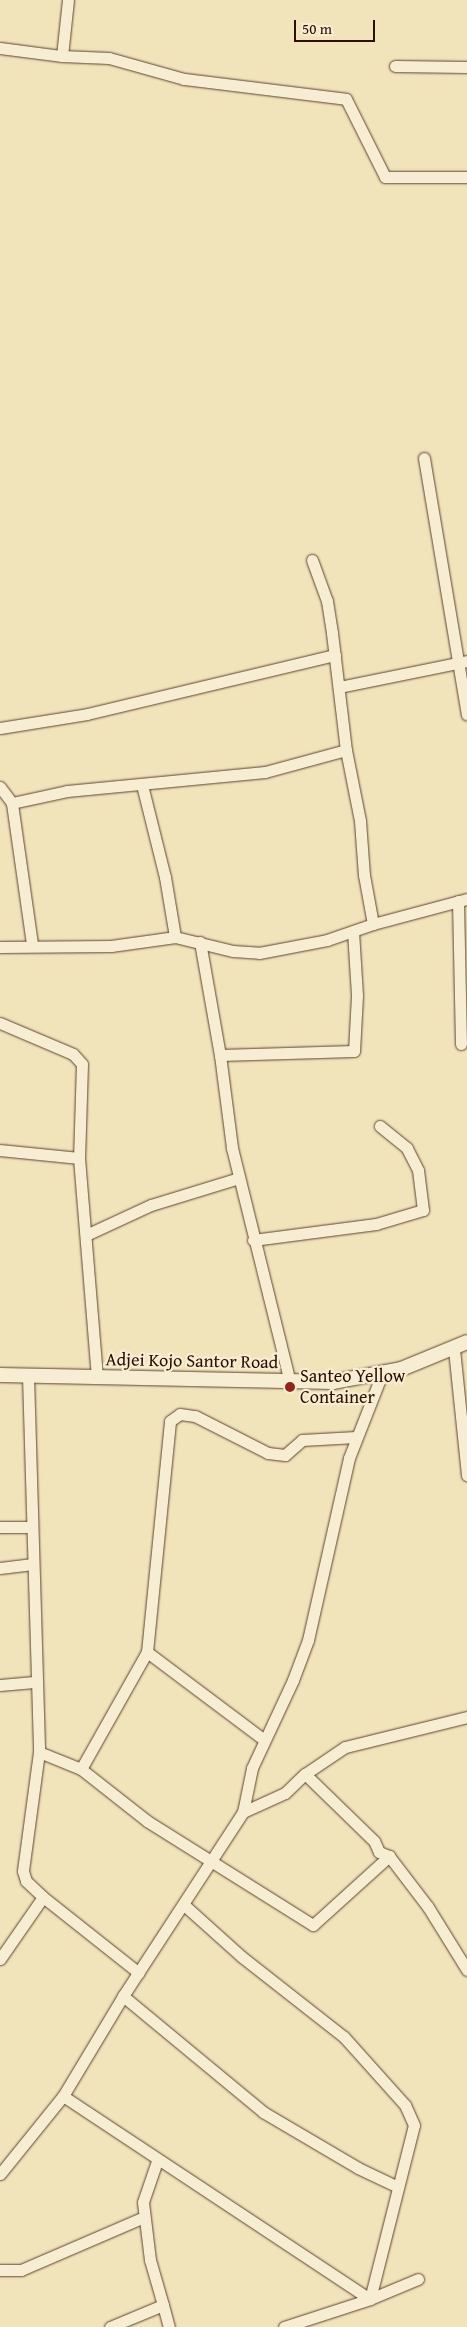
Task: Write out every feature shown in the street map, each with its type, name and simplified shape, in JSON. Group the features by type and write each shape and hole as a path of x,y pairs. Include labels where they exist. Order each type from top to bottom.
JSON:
{"street":[{"path":"62,56 68,0"},
{"path":"0,48 62,56 109,58 184,79 346,99 385,177 467,177"},
{"path":"395,66 467,67"},
{"path":"424,458 462,662 467,714"},
{"path":"312,560 327,601 346,750 360,821 364,875 373,924"},
{"path":"0,728 87,714 335,655"},
{"path":"339,687 462,662"},
{"path":"12,803 67,791 265,772 346,750"},
{"path":"142,785 165,877 175,937"},
{"path":"0,787 12,803 32,944"},
{"path":"0,947 32,944 111,946 175,937 233,951 259,953 327,940 373,924 462,900 461,1044"},
{"path":"220,1055 354,1051 357,995 353,930"},
{"path":"200,942 220,1055 232,1148 253,1240 265,1273 268,1303 290,1382"},
{"path":"0,1023 73,1054 82,1064 79,1158 97,1377"},
{"path":"253,1240 376,1224 423,1210 418,1170 407,1148 380,1126"},
{"path":"0,1150 79,1158"},
{"path":"86,1234 151,1205 239,1178"},
{"name":"Adjei Kojo Santor Road","path":"0,1375 333,1382 382,1374 454,1349 467,1342"},
{"path":"454,1349 467,1475"},
{"path":"0,2174 62,2096 122,1996 140,1973 243,1812 245,1792 264,1740 293,1680 308,1640 356,1437 382,1374"},
{"path":"28,1376 39,1752 22,1871 26,1881 42,1896 140,1973"},
{"path":"81,1769 147,1652 170,1421 180,1414 195,1416 268,1453 285,1455 302,1440 356,1437"},
{"path":"0,1527 32,1527"},
{"path":"0,1568 33,1564"},
{"path":"147,1652 264,1740"},
{"path":"0,1685 38,1682"},
{"path":"243,1812 285,1793 305,1774 345,1747 467,1718"},
{"path":"39,1752 81,1769 147,1821 213,1860 313,1925 389,1856"},
{"path":"305,1774 370,1836 379,1852 389,1856 428,1907 467,1970"},
{"path":"0,1959 42,1896"},
{"path":"184,1905 242,1957 344,2037 402,2098 414,2125 370,2299"},
{"path":"122,1996 262,2112 374,2177 398,2187"},
{"path":"62,2096 157,2161 370,2299"},
{"path":"157,2161 143,2202 144,2217 150,2260 169,2327"},
{"path":"0,2270 21,2270 144,2217"},
{"path":"284,2327 370,2299 418,2279"},
{"path":"110,2327 163,2306"}],"place":[{"name":"Santeo Yellow Container","path":"290,1387"}]}
